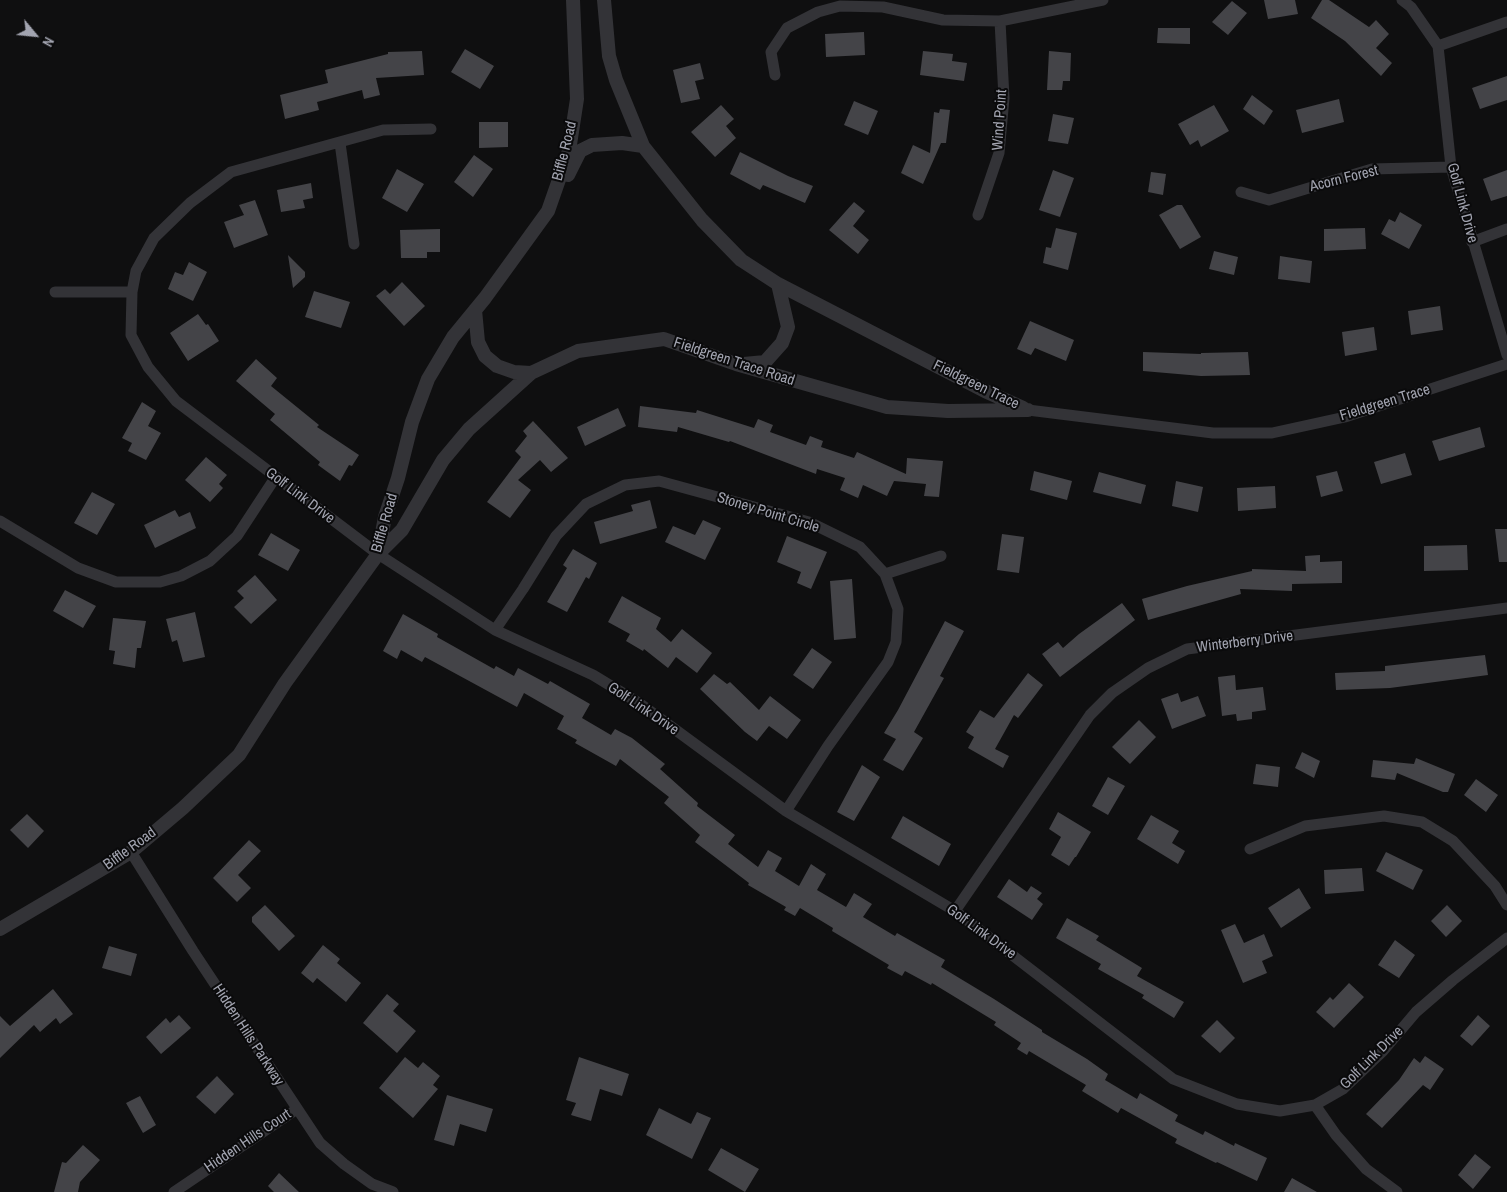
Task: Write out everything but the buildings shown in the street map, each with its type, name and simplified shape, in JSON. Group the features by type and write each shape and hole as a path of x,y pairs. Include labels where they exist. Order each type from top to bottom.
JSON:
{"street":[{"name":"Biffle Road","path":"0,930 131,852 183,808 239,755 285,683 378,554 385,517 398,478 412,422 428,379 453,337 548,211 569,151 578,99 574,0"},
{"name":"Fieldgreen Trace","path":"604,0 609,56 616,80 643,146 702,220 741,260 778,284 985,391 1028,410 1213,433 1272,433 1345,417 1507,364"},
{"path":"775,75 771,52 788,28 818,12 840,6 883,7 943,20 1000,21 1103,0"},
{"name":"Golf Link Drive","path":"1402,0 1411,7 1438,46 1451,167 1507,355"},
{"name":"Wind Point","path":"978,216 1000,153 1004,98 1000,21"},
{"path":"1438,46 1507,22"},
{"name":"Golf Link Drive","path":"431,129 383,130 231,172 190,203 154,238 136,271 132,292 131,335 148,367 176,401 275,478 378,554 495,630 593,675 623,694 786,811 955,911 1172,1078 1237,1104 1280,1111 1315,1105 1343,1089 1383,1051 1416,1012 1452,980 1507,938"},
{"path":"340,142 354,244"},
{"path":"548,211 580,151 592,145 622,143 643,146"},
{"name":"Acorn Forest","path":"1241,192 1269,200 1372,170 1451,167"},
{"path":"1472,242 1507,229"},
{"path":"736,364 765,362 782,342 788,327 778,284"},
{"path":"54,292 132,292"},
{"path":"475,310 478,342 485,356 497,366 514,372 531,373"},
{"name":"Fieldgreen Trace Road","path":"378,554 402,530 444,460 464,435 531,373 578,351 664,339 736,364 887,407 948,411 1028,410"},
{"path":"0,521 78,568 116,582 160,582 181,576 210,561 237,536 275,478"},
{"name":"Stoney Point Circle","path":"495,630 556,536 586,504 625,485 659,481 809,522 860,547 885,574 898,609 896,642 888,662 828,746 786,811"},
{"path":"885,574 941,556"},
{"name":"Winterberry Drive","path":"955,911 1090,715 1112,693 1148,668 1187,649 1507,608"},
{"path":"1250,849 1305,826 1384,816 1422,822 1453,841 1495,886 1507,905"},
{"name":"Hidden Hills Parkway","path":"131,852 193,952 320,1143 344,1164 372,1184 393,1192"},
{"path":"1315,1105 1336,1135 1366,1169 1397,1192"},
{"name":"Hidden Hills Court","path":"174,1192 296,1108"}]}
